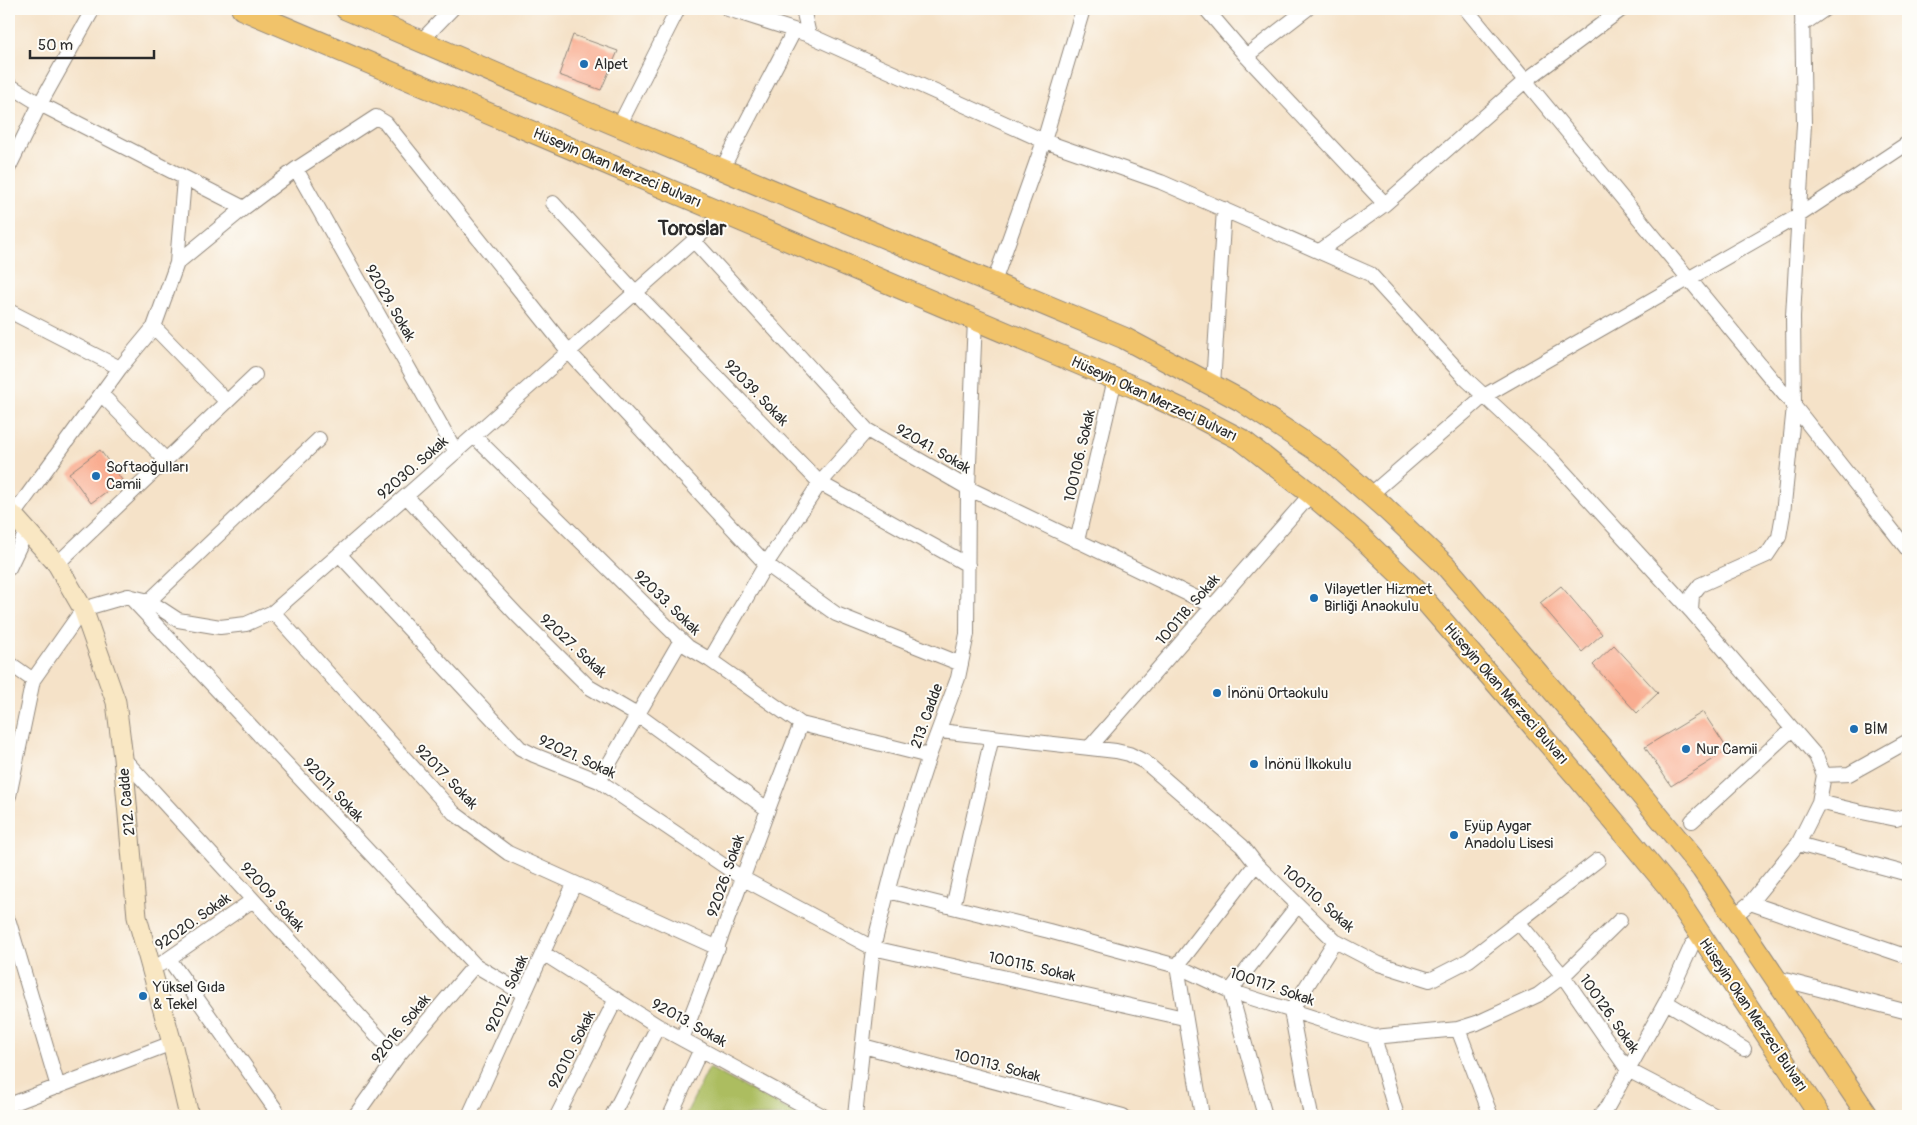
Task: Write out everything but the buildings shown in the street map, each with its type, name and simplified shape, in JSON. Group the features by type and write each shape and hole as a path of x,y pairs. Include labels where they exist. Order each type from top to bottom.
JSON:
{"main road":[{"name":"Hüseyin Okan Merzeci Bulvarı","path":"242,9 1115,379 1196,416 1242,440 1358,534 1415,589 1579,779 1671,890 1820,1116"},
{"path":"346,9 1124,338 1240,400 1328,458 1445,565 1609,756 1702,869 1742,910 1774,977 1868,1116"}],"street":[{"path":"9,167 40,104 93,9"},
{"path":"421,41 452,9"},
{"path":"619,126 678,9"},
{"path":"728,9 809,35 1044,142 1161,182 1370,274 1466,379 1551,458 1692,611 1816,756 1824,775 1820,802 1798,844 1742,910 1908,957"},
{"path":"803,9 809,35"},
{"path":"994,282 1044,142 1083,9"},
{"path":"1206,9 1246,56 1385,204"},
{"path":"1246,56 1307,9"},
{"path":"1466,9 1794,406 1908,550"},
{"path":"1320,251 1385,204 1525,80 1622,9"},
{"path":"1692,611 1692,595 1700,586 1767,555 1779,537 1794,406 1793,316 1804,124 1802,9"},
{"path":"1802,25 1825,9"},
{"path":"722,169 794,31"},
{"path":"9,85 40,104 244,208"},
{"path":"177,263 244,208 296,169 376,117 386,123 570,352 766,564 836,614 961,664"},
{"path":"1370,495 1484,396 1798,216 1908,143"},
{"name":"92029. Sokak","path":"296,169 456,452"},
{"path":"11,514 120,368 154,327 177,263 184,179"},
{"name":"92039. Sokak","path":"553,203 636,293 820,483 968,565"},
{"path":"1213,385 1224,209"},
{"name":"92030. Sokak","path":"83,609 128,596 149,601 178,620 220,627 246,624 273,612 570,352 725,213"},
{"name":"92041. Sokak","path":"694,241 868,430 968,488 1213,606"},
{"path":"9,311 120,368"},
{"name":"213. Cadde","path":"855,1116 873,948 896,858 958,678 967,634 968,488 975,319"},
{"path":"154,327 227,402"},
{"path":"57,564 255,375"},
{"name":"100106. Sokak","path":"1077,540 1115,379"},
{"path":"101,394 166,460"},
{"path":"710,660 766,564 820,483 868,430"},
{"name":"92033. Sokak","path":"474,436 688,647 710,660 801,724 930,756"},
{"path":"149,601 319,439"},
{"name":"100118. Sokak","path":"1089,748 1311,494"},
{"name":"92027. Sokak","path":"406,496 517,615 589,687 637,715 767,809"},
{"name":"212. Cadde","path":"11,514 57,564 83,609 116,702 124,758 137,917 172,1043 189,1116"},
{"path":"9,568 27,530"},
{"name":"92021. Sokak","path":"339,554 520,748 599,781 742,878 873,948"},
{"name":"92011. Sokak","path":"128,596 475,966 524,994"},
{"path":"9,796 33,680 83,609"},
{"name":"92017. Sokak","path":"273,612 454,812 508,853 718,948"},
{"path":"599,781 681,640"},
{"path":"9,663 33,680"},
{"name":"92026. Sokak","path":"682,1039 718,948 767,809 801,724"},
{"path":"1692,821 1792,729"},
{"path":"940,730 1129,754 1145,762 1242,846 1256,864 1177,966 1184,1018 1202,1116"},
{"path":"953,907 992,737"},
{"path":"1824,775 1849,774 1908,741"},
{"name":"92009. Sokak","path":"124,758 397,1057"},
{"path":"1820,802 1896,819 1908,815"},
{"path":"1798,844 1908,874"},
{"name":"100110. Sokak","path":"1256,864 1335,941 1379,964 1430,980 1469,960 1598,860"},
{"name":"92012. Sokak","path":"469,1116 574,884"},
{"name":"100117. Sokak","path":"888,891 1049,931 1177,966 1230,991 1374,1037 1458,1029 1477,1023 1538,995 1563,976 1620,920"},
{"name":"92020. Sokak","path":"151,971 253,900"},
{"path":"1265,1116 1230,991 1298,905"},
{"path":"9,922 58,1087"},
{"name":"100126. Sokak","path":"1519,923 1563,976 1628,1070 1716,1116"},
{"path":"1311,1116 1291,1011 1335,941"},
{"path":"1600,1116 1608,1106 1666,1002 1692,945"},
{"name":"100115. Sokak","path":"873,948 1184,1018"},
{"name":"92013. Sokak","path":"543,953 658,1026 823,1116"},
{"path":"168,958 276,1110 272,1116"},
{"name":"92016. Sokak","path":"355,1116 397,1057 475,966"},
{"path":"1774,977 1908,1012"},
{"name":"92010. Sokak","path":"557,1116 616,999"},
{"path":"1666,1002 1744,1049"},
{"path":"612,1116 658,1026"},
{"path":"1458,1029 1491,1116"},
{"path":"1374,1037 1397,1116"},
{"path":"9,1105 172,1043"},
{"name":"100113. Sokak","path":"863,1046 1123,1116"},
{"path":"670,1116 701,1049"}],"green space":[{"path":"709,1068 800,1116 685,1116"}],"place":[{"name":"Alpet","path":"584,64"},
{"name":"Softaoğulları Camii","path":"96,476"},
{"name":"Vilayetler Hizmet Birliği Anaokulu","path":"1314,598"},
{"name":"İnönü Ortaokulu","path":"1217,693"},
{"name":"BİM","path":"1854,729"},
{"name":"Nur Camii","path":"1686,749"},
{"name":"İnönü İlkokulu","path":"1254,764"},
{"name":"Eyüp Aygar Anadolu Lisesi","path":"1454,835"},
{"name":"Yüksel Gıda & Tekel","path":"143,996"}],"district":[{"name":"Toroslar","path":"692,228"}]}
